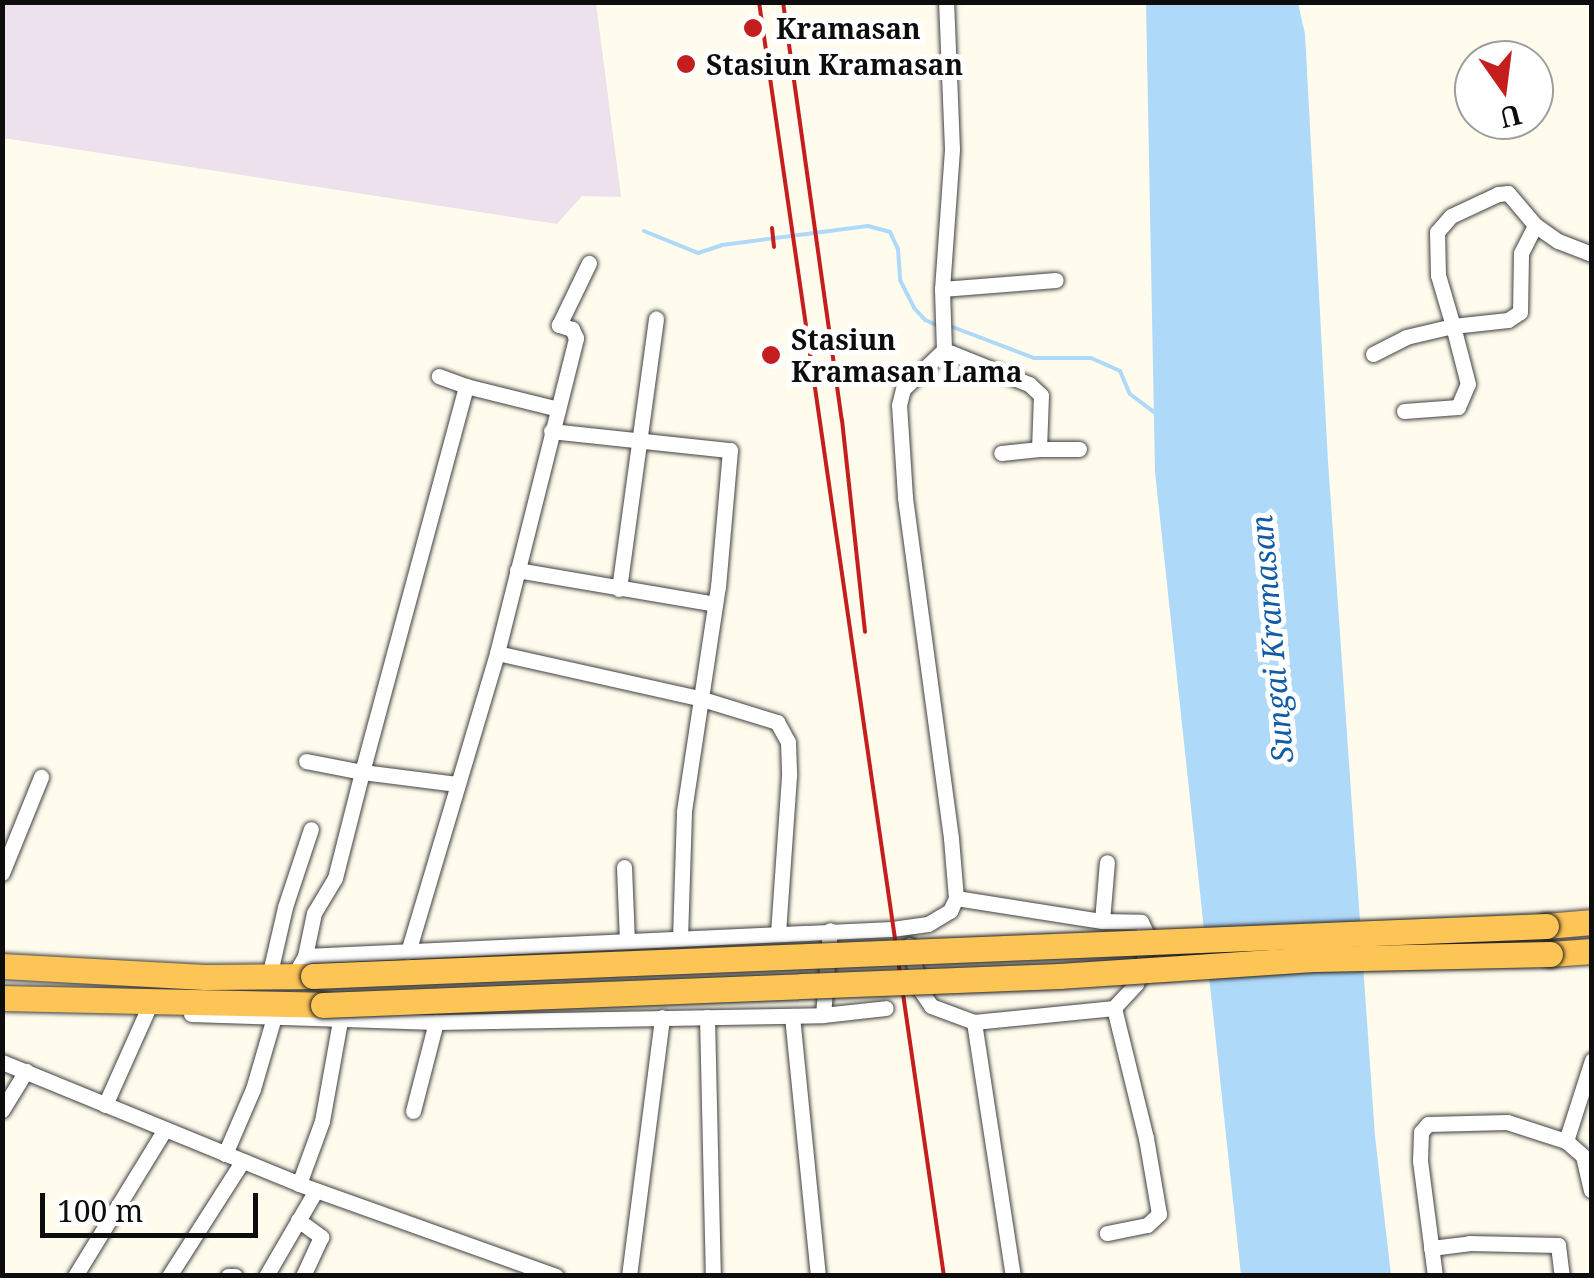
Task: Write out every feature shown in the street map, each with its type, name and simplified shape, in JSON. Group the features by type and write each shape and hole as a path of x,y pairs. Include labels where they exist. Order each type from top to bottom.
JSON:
{"highway":[{"path":"2,966 138,974 295,972 1592,922"},
{"path":"2,950 138,974"},
{"path":"2,998 331,1013 1316,959 1592,951"},
{"path":"2,986 144,1004"}],"street":[{"path":"295,972 408,952 905,928 928,924 950,911 956,898 905,497 900,405 903,389 944,343 942,289 952,149 946,2"},
{"path":"1404,411 1458,407 1466,393 1466,370 1438,275 1436,239 1442,223 1503,192 1514,198 1535,225 1592,254"},
{"path":"1373,354 1406,337 1453,326 1508,320 1520,312 1522,253 1535,225"},
{"path":"408,952 497,653 576,338 572,330 559,325 588,263"},
{"path":"942,289 1056,280"},
{"path":"618,588 656,319"},
{"path":"944,343 1036,388 1043,404 1039,448"},
{"path":"439,376 558,410"},
{"path":"295,972 314,913 335,878 466,386"},
{"path":"551,431 730,450 715,604 684,812 680,938"},
{"path":"1001,454 1039,448 1078,449"},
{"path":"517,570 715,604"},
{"path":"497,653 698,698 776,722 784,730 788,776 778,934"},
{"path":"306,760 362,772 457,784"},
{"path":"2,873 41,777"},
{"path":"295,972 285,907 311,830"},
{"path":"1102,921 1106,862"},
{"path":"624,867 627,941"},
{"path":"905,928 925,999 938,1011 974,1022 1114,1008 1136,984 1146,928 1142,922 1102,921 956,898"},
{"path":"823,1015 830,930"},
{"path":"105,1106 144,1004 274,1017 331,1013 436,1022 792,1016 886,1008"},
{"path":"1107,1233 1146,1225 1159,1214 1114,1008"},
{"path":"298,1184 322,1122 331,1013"},
{"path":"792,1016 818,1276"},
{"path":"226,1154 253,1090 274,1017"},
{"path":"629,1276 662,1017"},
{"path":"707,1017 712,1276"},
{"path":"413,1111 436,1022"},
{"path":"974,1022 1012,1276"},
{"path":"1566,1140 1592,1060"},
{"path":"2,1062 298,1184 556,1276"},
{"path":"2,1110 26,1072"},
{"path":"1434,1276 1420,1161 1424,1127 1507,1122 1566,1140 1583,1156 1590,1190"},
{"path":"74,1276 165,1130"},
{"path":"173,1274 242,1162"},
{"path":"266,1276 316,1190"},
{"path":"298,1220 322,1237 303,1276"},
{"path":"1430,1248 1469,1243 1558,1244 1562,1276"}],"shaded area":[{"path":"2,3 596,3 621,197 582,196 557,224 3,138"}],"water":[{"name":"Sungai Kramasan","path":"1146,3 1298,3 1305,34 1328,461 1375,1136 1391,1275 1241,1275 1155,472"}],"waterway":[{"path":"644,231 698,253 722,245 868,226 890,232 898,249 900,280 914,308 925,320 941,327"},
{"path":"950,326 1034,358 1091,358 1120,371 1130,394 1155,413"}],"railway":[{"path":"759,2 944,1276"},
{"path":"783,2 842,420 865,632"},
{"path":"772,228 774,247"}],"place":[{"name":"Kramasan","path":"753,28"},
{"name":"Stasiun Kramasan","path":"686,64"},
{"name":"Stasiun Kramasan Lama","path":"771,355"}]}
